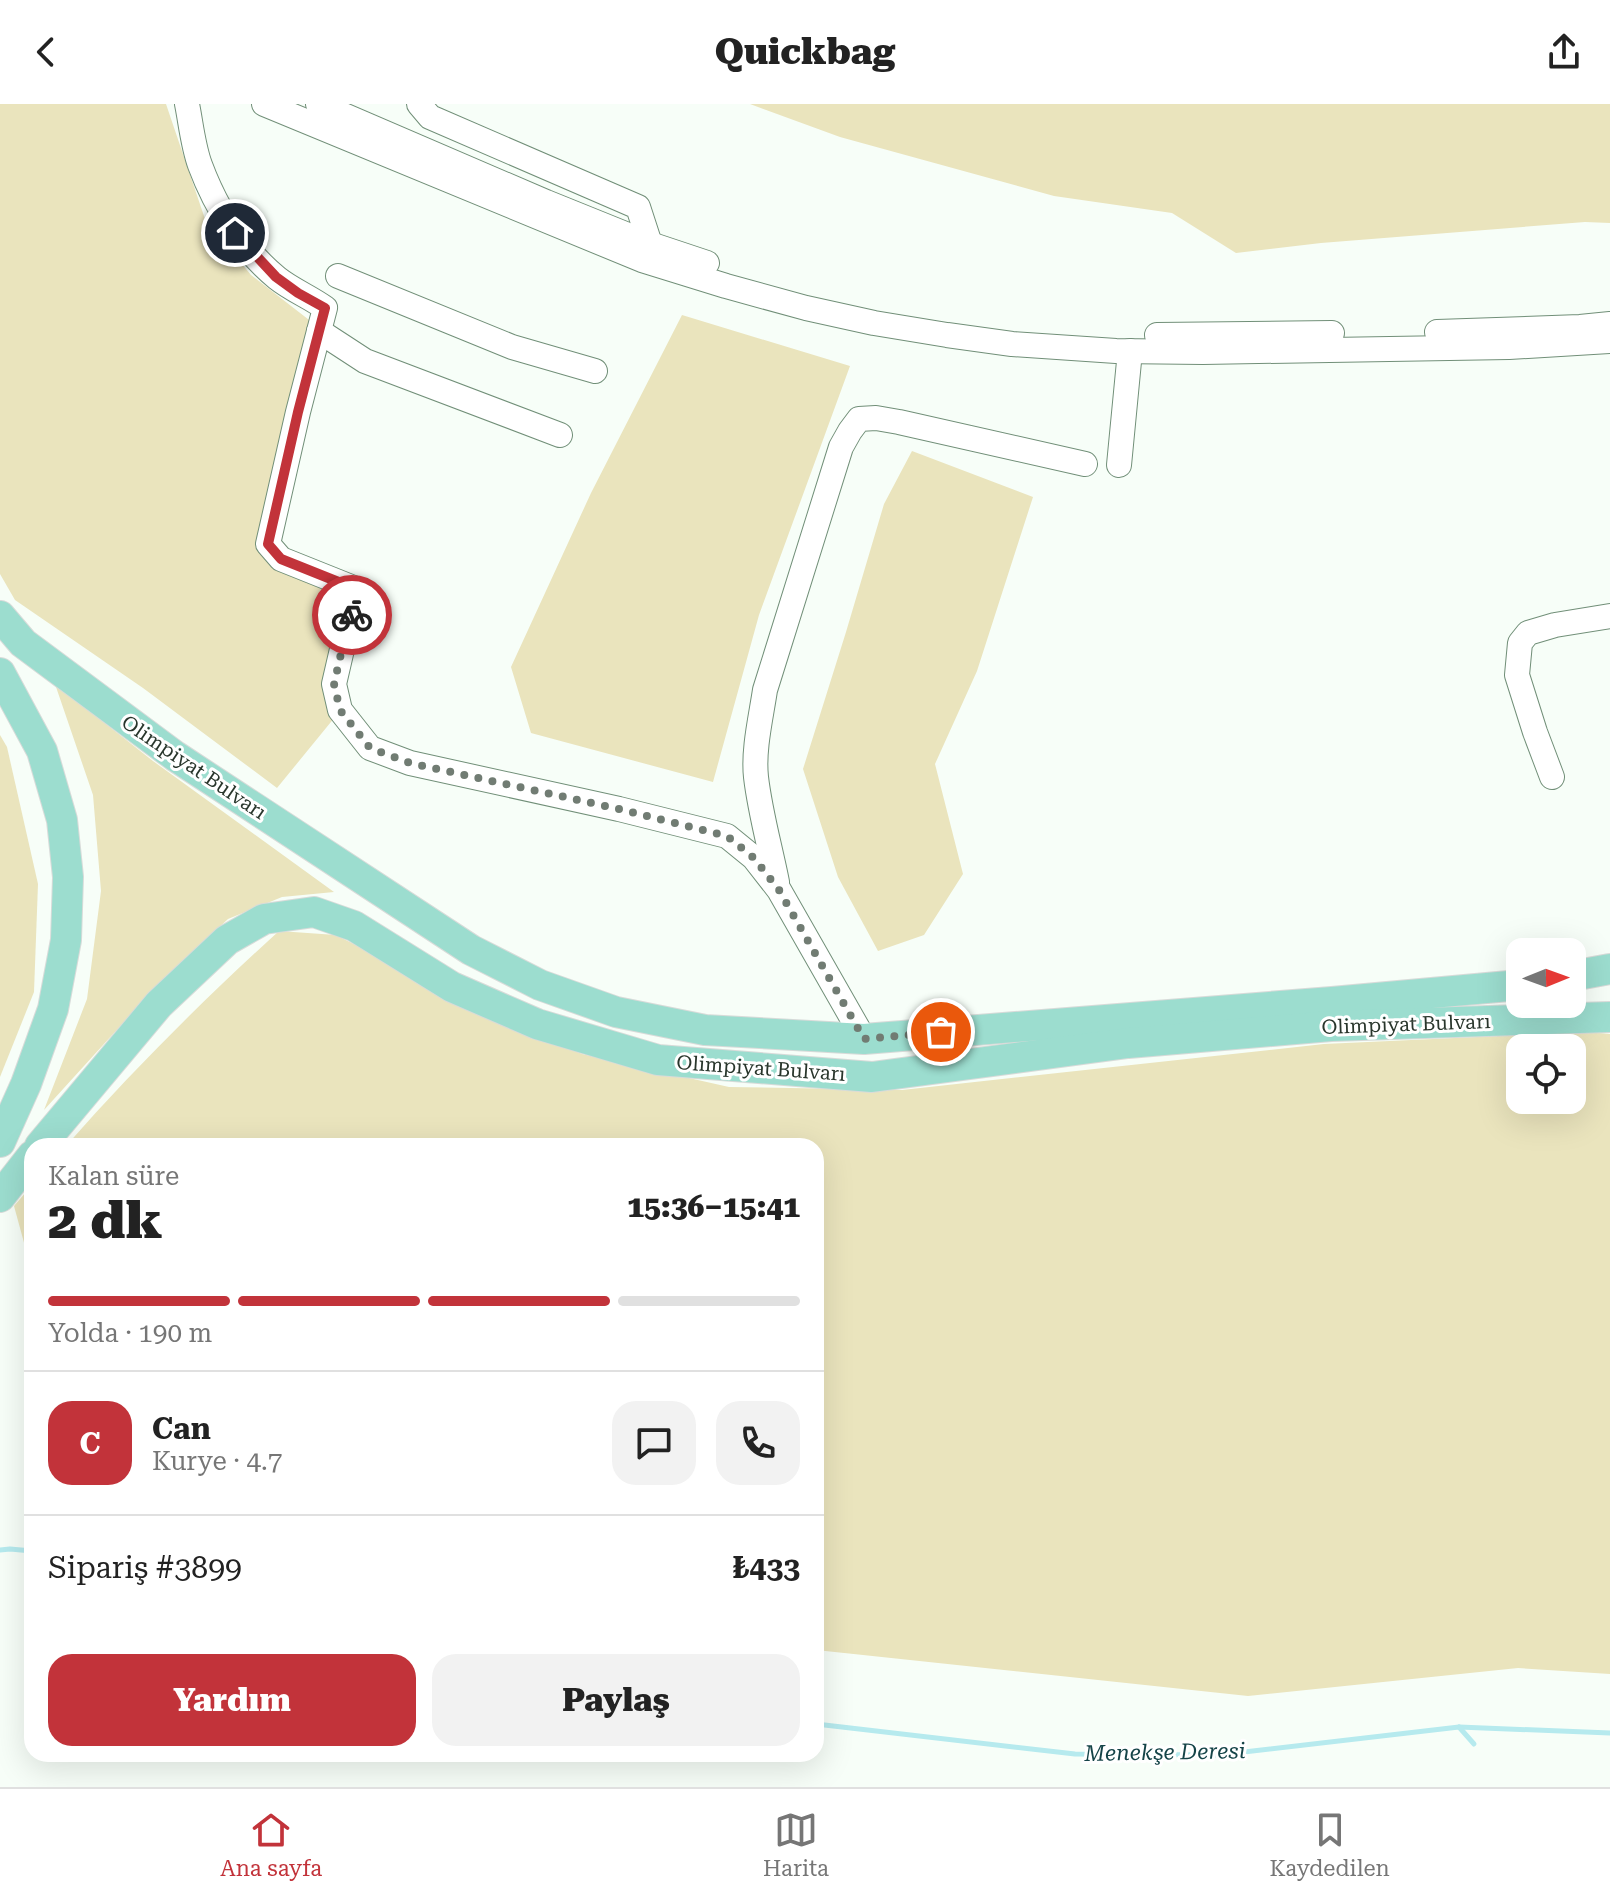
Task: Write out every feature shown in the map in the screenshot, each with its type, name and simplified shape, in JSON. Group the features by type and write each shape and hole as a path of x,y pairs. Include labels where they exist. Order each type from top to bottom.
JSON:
{"main road":[{"name":"Olimpiyat Bulvarı","path":"0,616 23,643 175,756 471,950 540,985 616,1012 705,1030 864,1039 1506,986"},
{"path":"0,673 42,751 62,820 68,877 66,940 53,1009 26,1084 0,1142"},
{"name":"Olimpiyat Bulvarı","path":"47,1138 159,1004 227,940 264,919 314,912 354,926 452,987 523,1018 658,1060 872,1077 1128,1043 1331,1026 1610,1017"},
{"path":"1586,973 1610,969"},
{"path":"1586,986 1610,986"},
{"path":"0,1197 24,1166"}],"street":[{"path":"187,104 199,163 235,233 276,277 325,308 268,544 281,559 361,591 346,632 334,684 340,710 370,748 410,763 727,836 754,858 779,890 864,1039"},
{"path":"264,104 642,260 819,311 947,335 1012,344 1203,352 1509,347 1610,341"},
{"path":"318,104 650,244 779,285 960,321 1118,334 1188,335 1493,331 1610,324"},
{"path":"419,104 430,117 638,207 650,244"},
{"path":"338,276 512,347 595,371"},
{"path":"319,331 365,361 560,435"},
{"path":"1119,465 1130,351"},
{"path":"779,890 756,774 763,702 841,447 850,431 859,419 876,418 1085,464"},
{"path":"1552,777 1517,675 1520,643 1528,633 1610,616"}],"shaded area":[{"path":"0,104 166,104 205,219 251,275 313,323 259,545 346,595 335,717 277,788 143,688 15,600 0,574"},
{"path":"750,104 1610,104 1610,223 1585,222 1321,243 1236,253 1172,213 1054,196 840,137"},
{"path":"682,315 850,366 759,615 713,782 531,733 511,667 591,493"},
{"path":"912,451 1033,497 977,671 935,764 963,874 924,935 878,951 838,877 803,769 884,504"},
{"path":"55,684 153,761 334,892 282,897 228,919 163,979 44,1110 87,999 101,891 93,795"},
{"path":"0,735 7,747 38,884 34,992 0,1077"},
{"path":"279,931 336,935 582,1054 729,1087 902,1090 1324,1044 1506,1036 1506,1114 1586,1114 1586,1034 1544,1034 1588,1032 1610,1034 1610,1674 1518,1668 1248,1696 824,1651 824,1138 73,1138 143,1063"},
{"path":"24,1194 24,1243 14,1206"}],"waterway":[{"name":"Menekşe Deresi","path":"0,1550 24,1550"},
{"name":"Menekşe Deresi","path":"824,1725 1075,1754 1218,1755 1459,1727 1610,1733"},
{"path":"1459,1727 1474,1744"}],"way so far":[{"path":"352,615 334,684 340,710 370,748 410,763 727,836 754,858 779,890 864,1039 941,1032"}],"route":[{"path":"235,233 276,277 325,308 268,544 281,559 361,591 352,615"}]}
